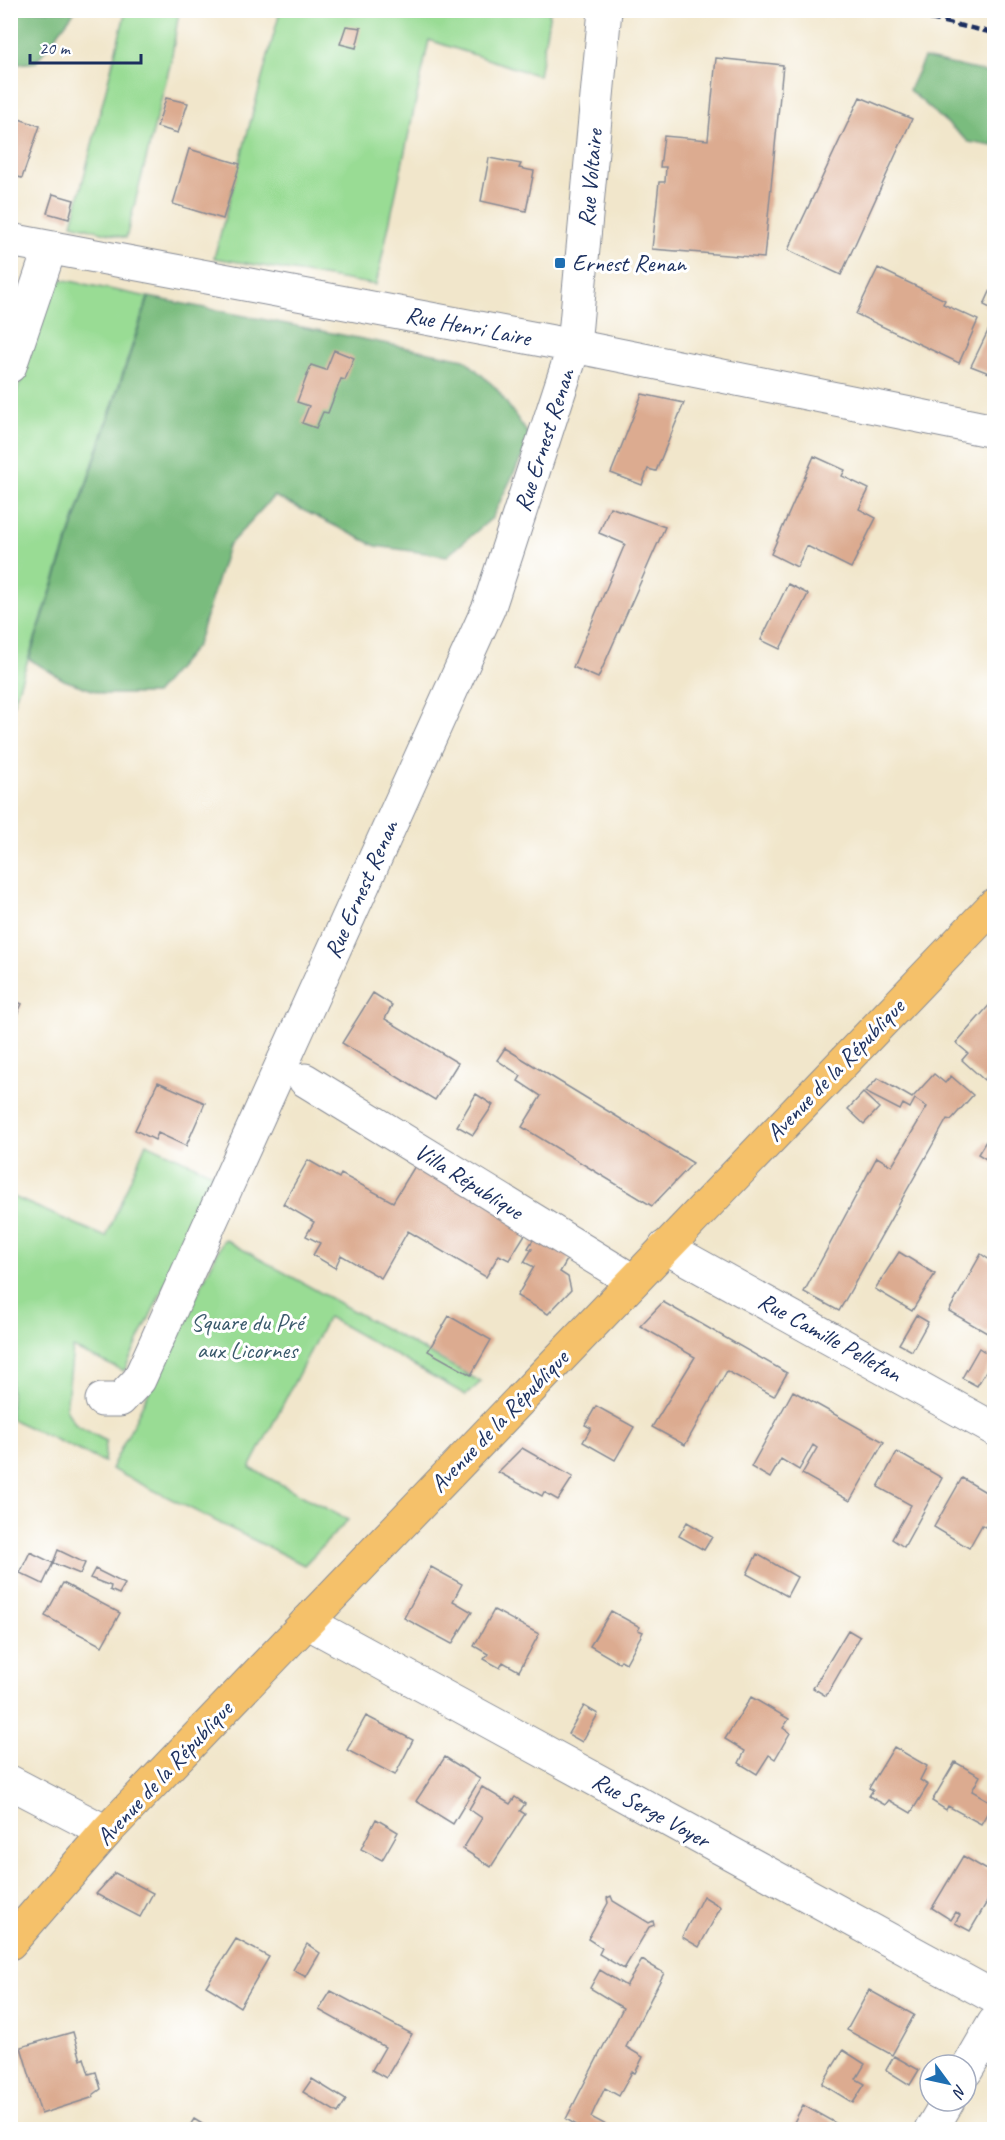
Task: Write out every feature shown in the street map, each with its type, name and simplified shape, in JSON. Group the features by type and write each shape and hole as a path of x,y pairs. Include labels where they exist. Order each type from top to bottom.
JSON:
{"main road":[{"name":"Avenue de la République","path":"10,1943 106,1832 994,905"}],"street":[{"name":"Rue Voltaire","path":"574,346 605,10"},
{"name":"Rue Henri Laire","path":"10,240 574,346 994,431"},
{"path":"10,366 50,248"},
{"name":"Rue Ernest Renan","path":"102,1400 120,1400 139,1380 489,607 574,346"},
{"name":"Villa République","path":"305,1080 633,1281"},
{"name":"Rue Camille Pelletan","path":"665,1247 752,1293 994,1429"},
{"name":"Rue Serge Voyer","path":"307,1622 994,1997"},
{"path":"10,1782 106,1832"},
{"path":"976,2053 994,2023"},
{"path":"931,2130 941,2113"}],"green space":[{"path":"126,10 179,11 171,61 126,238 72,224"},
{"path":"10,11 75,11 36,62 11,65"},
{"path":"280,11 550,11 539,76 429,40 376,285 214,258"},
{"path":"924,58 994,74 994,146 969,142 909,90"},
{"path":"55,278 148,297 11,711 11,409"},
{"path":"149,297 464,359 496,388 531,438 492,518 447,556 376,546 274,496 228,546 197,645 155,694 104,694 64,680 29,659"},
{"path":"146,1143 217,1175 124,1371 73,1348 66,1410 76,1425 106,1441 104,1462 11,1419 11,1196 106,1237"},
{"name":"Square du Pré aux Licornes","path":"224,1239 481,1382 466,1395 328,1317 250,1468 348,1520 304,1565 111,1469"}],"building":[{"path":"346,26 361,28 356,48 340,44"},
{"path":"716,58 783,65 764,258 652,249 659,182 665,182 666,167 660,167 664,136 708,140"},
{"path":"860,97 912,119 841,275 788,250"},
{"path":"166,98 188,103 178,133 157,127"},
{"path":"16,118 40,126 22,178 10,175 10,122 14,123"},
{"path":"189,149 240,164 223,219 173,204"},
{"path":"489,158 521,164 519,168 534,171 526,211 481,201"},
{"path":"53,194 74,200 69,219 47,213"},
{"path":"878,268 945,300 943,304 978,320 959,363 856,314"},
{"path":"994,283 994,310 984,305"},
{"path":"989,329 994,331 994,375 971,366"},
{"path":"334,350 354,358 345,380 341,379 328,413 323,412 316,428 302,423 309,406 297,402 311,365 326,370"},
{"path":"642,394 684,403 656,471 648,469 642,485 611,473"},
{"path":"814,456 845,470 842,476 869,489 859,509 876,518 851,568 807,546 797,567 771,554"},
{"path":"610,507 665,527 598,678 573,667 625,544 599,533"},
{"path":"788,584 808,594 780,649 761,640"},
{"path":"373,993 392,1005 385,1019 458,1063 435,1100 342,1043"},
{"path":"10,999 22,1004 10,1029"},
{"path":"992,1002 994,1004 994,1068 984,1080 962,1060 968,1053 956,1043"},
{"path":"505,1048 693,1163 652,1206 522,1127 541,1096 518,1081 521,1076 497,1060"},
{"path":"934,1074 945,1083 951,1076 973,1095 951,1120 947,1119 839,1311 804,1292 877,1157 892,1166 927,1107 915,1099 910,1108 903,1104 900,1110 865,1092 878,1078 912,1098"},
{"path":"158,1082 205,1103 186,1146 158,1133 155,1140 135,1130"},
{"path":"863,1093 879,1108 864,1124 848,1109"},
{"path":"476,1094 493,1105 473,1135 457,1126"},
{"path":"986,1141 994,1147 994,1164 978,1154"},
{"path":"308,1160 339,1178 341,1174 393,1202 418,1161 529,1228 509,1260 499,1255 486,1277 408,1231 381,1278 341,1255 335,1268 313,1255 320,1243 306,1236 314,1222 283,1204"},
{"path":"537,1233 571,1253 560,1272 568,1277 571,1290 548,1314 517,1296 534,1267 524,1262 532,1249 528,1248"},
{"path":"899,1252 935,1274 912,1311 875,1289"},
{"path":"981,1254 994,1263 994,1321 987,1333 949,1311"},
{"path":"663,1302 787,1373 774,1396 727,1371 685,1445 652,1427 695,1357 640,1326"},
{"path":"916,1315 928,1322 912,1351 899,1344"},
{"path":"449,1316 491,1340 471,1375 428,1351"},
{"path":"979,1348 994,1358 977,1386 962,1378"},
{"path":"793,1391 884,1442 850,1501 802,1474 817,1448 813,1445 799,1470 781,1459 770,1478 751,1467"},
{"path":"596,1406 634,1427 615,1460 583,1442 591,1428 585,1425"},
{"path":"522,1448 573,1477 558,1500 544,1492 542,1496 498,1472"},
{"path":"897,1452 942,1478 904,1547 892,1539 911,1505 878,1487"},
{"path":"962,1478 994,1497 991,1509 994,1511 994,1532 982,1525 969,1548 934,1527"},
{"path":"687,1522 712,1537 704,1550 679,1536"},
{"path":"58,1550 85,1563 80,1574 53,1563"},
{"path":"30,1552 53,1563 43,1584 20,1573"},
{"path":"757,1554 797,1577 787,1596 747,1574"},
{"path":"431,1567 462,1584 453,1601 472,1612 452,1644 404,1618"},
{"path":"95,1569 125,1584 119,1594 110,1590 111,1586 90,1578"},
{"path":"63,1583 120,1613 102,1646 45,1616"},
{"path":"494,1610 539,1634 519,1671 503,1662 500,1668 484,1659 488,1654 474,1646"},
{"path":"611,1611 640,1627 638,1630 643,1632 626,1663 621,1660 619,1663 590,1646"},
{"path":"848,1630 860,1637 826,1696 813,1688"},
{"path":"751,1697 789,1719 783,1728 790,1733 775,1759 769,1755 757,1774 739,1763 745,1751 725,1739"},
{"path":"584,1706 598,1714 582,1742 568,1734"},
{"path":"366,1716 413,1740 395,1775 347,1750"},
{"path":"894,1747 927,1766 920,1780 928,1785 911,1813 889,1800 885,1805 869,1796 873,1790 869,1788"},
{"path":"445,1757 480,1779 453,1824 416,1801"},
{"path":"955,1762 980,1776 972,1791 993,1803 981,1824 948,1806 946,1810 932,1801"},
{"path":"482,1787 510,1804 515,1797 525,1804 520,1811 525,1814 491,1867 463,1849 482,1818 469,1809"},
{"path":"376,1819 398,1832 382,1860 361,1849"},
{"path":"963,1856 994,1874 994,1890 970,1931 955,1923 960,1915 956,1912 951,1920 932,1908"},
{"path":"115,1873 153,1893 140,1917 96,1894"},
{"path":"611,1896 613,1901 649,1923 653,1921 654,1925 649,1927 624,1969 599,1954 602,1948 588,1939 608,1903 607,1898"},
{"path":"703,1896 721,1907 699,1947 682,1937"},
{"path":"236,1939 269,1957 240,2007 206,1986"},
{"path":"307,1944 320,1953 306,1977 293,1970"},
{"path":"642,1960 664,1973 626,2047 643,2057 619,2096 605,2088 595,2108 591,2117 610,2127 608,2130 585,2130 566,2119 623,2008 590,1988 600,1970 626,1986"},
{"path":"869,1990 914,2015 892,2055 847,2030"},
{"path":"331,1991 412,2034 386,2078 372,2070 385,2047 319,2010"},
{"path":"73,2032 81,2060 84,2058 89,2074 96,2072 101,2089 93,2095 94,2097 41,2114 21,2047"},
{"path":"843,2050 865,2064 856,2079 865,2084 853,2103 822,2084"},
{"path":"894,2056 918,2069 918,2072 910,2085 886,2070"},
{"path":"312,2079 346,2100 338,2113 303,2092"},
{"path":"803,2105 839,2125 837,2130 790,2130"},
{"path":"194,2119 212,2130 187,2130"}],"railway":[{"path":"986,10 994,12"},
{"path":"930,19 994,33"}],"place":[{"name":"Ernest Renan","path":"560,263"}]}
